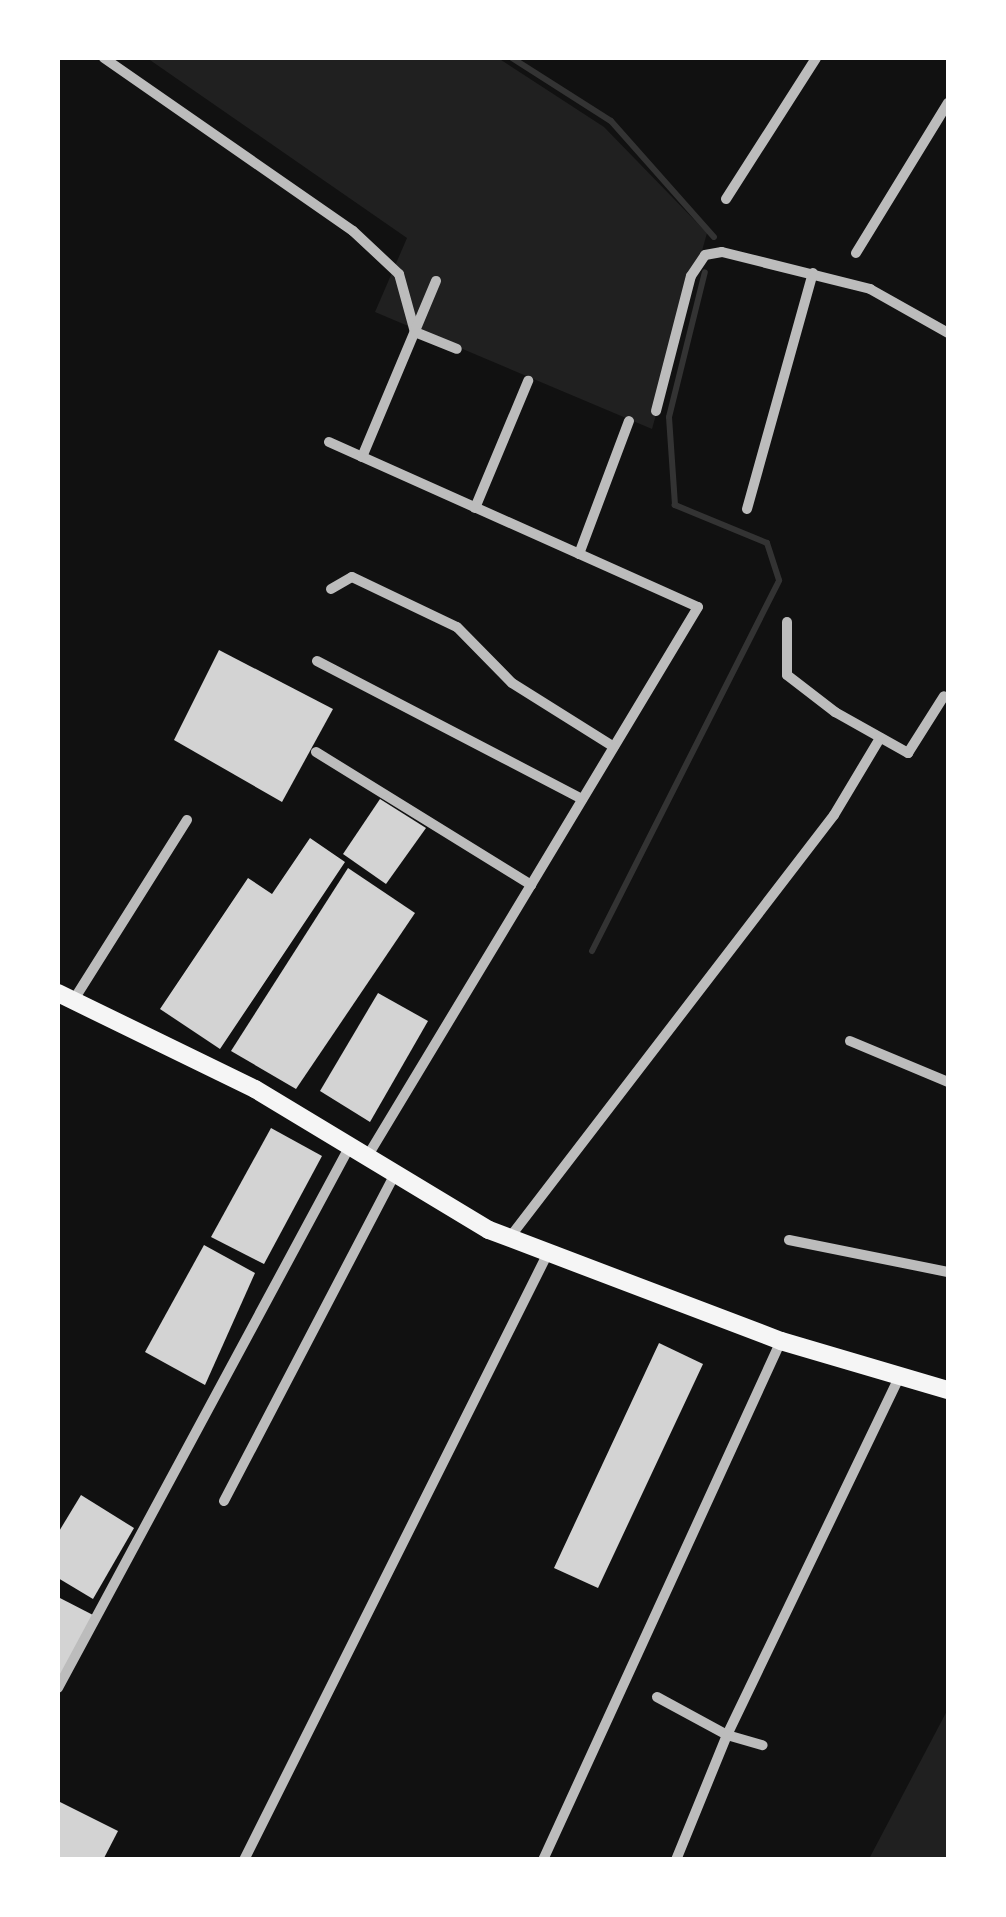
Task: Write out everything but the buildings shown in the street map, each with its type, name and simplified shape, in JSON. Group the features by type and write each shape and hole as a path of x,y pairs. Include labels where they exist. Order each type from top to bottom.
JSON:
{"main road":[{"path":"66,997 255,1089 395,1174 510,1237 781,1341 948,1390"}],"street":[{"path":"104,58 353,231 398,274 415,332"},
{"path":"726,199 816,58"},
{"path":"856,253 948,103"},
{"path":"656,411 691,276 706,256 722,252 813,273 901,301 948,333"},
{"path":"747,509 813,273"},
{"path":"362,458 436,281"},
{"path":"415,332 456,349"},
{"path":"475,508 528,381"},
{"path":"579,554 629,421"},
{"path":"329,442 698,608 367,1157"},
{"path":"331,589 352,577 456,628 512,683 614,747"},
{"path":"787,622 787,675 908,753 944,696"},
{"path":"318,661 582,799"},
{"path":"510,1237 834,815 880,738"},
{"path":"316,752 531,885"},
{"path":"66,997 187,820"},
{"path":"850,1041 948,1082"},
{"path":"58,1688 350,1146"},
{"path":"224,1501 395,1174"},
{"path":"789,1240 948,1272"},
{"path":"244,1860 549,1251"},
{"path":"544,1860 781,1341"},
{"path":"676,1860 726,1735 899,1377"},
{"path":"657,1698 726,1735 763,1746"}],"shaded area":[{"path":"147,58 498,58 604,127 707,233 652,429 375,312 407,238"},
{"path":"948,1709 948,1859 869,1859"}],"waterway":[{"path":"512,58 611,121 714,237"},
{"path":"592,951 779,580 767,543 675,505 669,417 705,272"}]}
